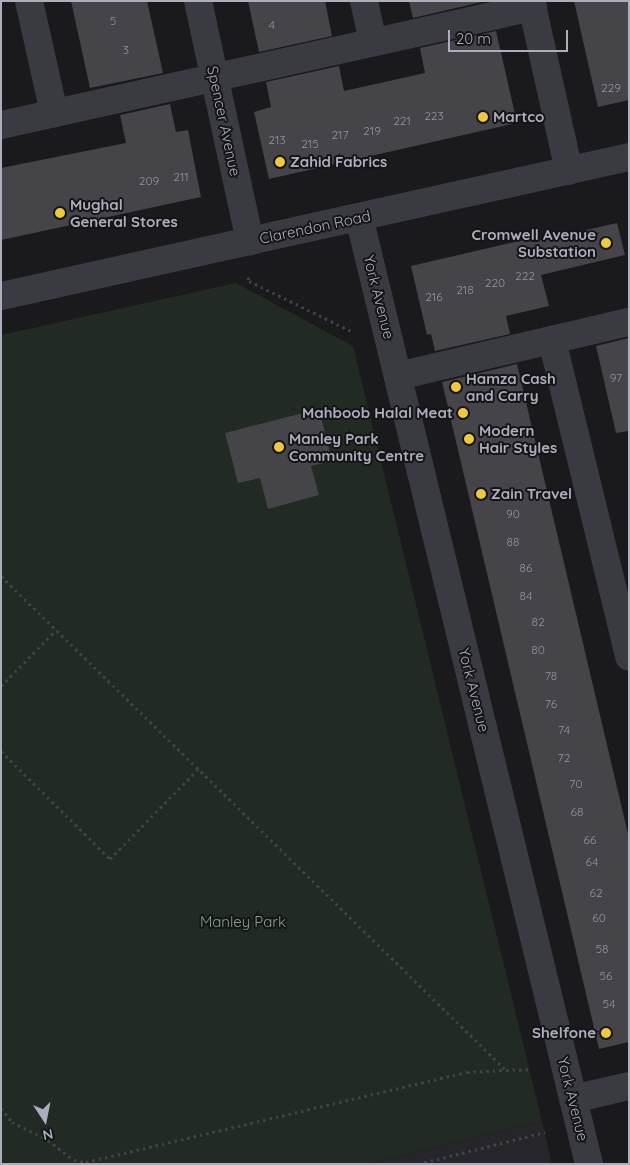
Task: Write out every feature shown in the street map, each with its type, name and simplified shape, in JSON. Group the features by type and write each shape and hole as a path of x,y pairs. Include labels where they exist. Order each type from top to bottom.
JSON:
{"street":[{"path":"29,1 54,113"},
{"name":"Spencer Avenue","path":"198,1 244,243"},
{"path":"364,1 373,42"},
{"path":"1,125 373,42 532,4 569,171"},
{"name":"Clarendon Road","path":"1,296 629,157"},
{"name":"York Avenue","path":"359,217 589,1164"},
{"path":"398,376 629,322"},
{"path":"552,340 629,657"},
{"path":"576,1111 629,1086"}],"path":[{"path":"244,243 249,281 349,332 387,331"},
{"path":"1,576 506,1070"},
{"path":"1,686 56,630"},
{"path":"1,751 110,859 198,769"},
{"path":"1,1108 12,1122 48,1140 74,1160 86,1162 467,1072 528,1069 564,1060"},
{"path":"418,1164 576,1111"}],"shaded area":[{"path":"542,1121 552,1164 369,1164"}],"green space":[{"name":"Manley Park","path":"236,283 353,346 542,1121 369,1164 1,1164 1,335"}],"building":[{"path":"71,1 147,1 163,73 90,88"},
{"path":"248,1 325,1 332,36 259,52"},
{"path":"409,1 486,1 413,18"},
{"path":"574,1 629,1 629,100 598,107"},
{"path":"496,31 517,123 269,179 254,112 271,107 266,82 339,66 344,91 425,73 420,48"},
{"path":"170,104 176,132 188,130 201,197 1,240 1,168 126,143 120,115"},
{"path":"617,223 625,255 541,275 549,306 506,316 510,334 435,351 431,334 427,335 411,266 532,238 533,242"},
{"path":"629,338 629,431 616,433 596,346"},
{"path":"517,364 629,838 629,1042 599,1049 442,382"},
{"name":"Manley Park Community Centre","path":"319,409 332,461 311,466 319,495 268,509 260,478 238,483 225,433"}],"place":[{"name":"Martco","path":"483,117"},
{"name":"Zahid Fabrics","path":"280,162"},
{"name":"Mughal General Stores","path":"60,213"},
{"name":"Cromwell Avenue Substation","path":"606,243"},
{"name":"Hamza Cash and Carry","path":"456,387"},
{"name":"Mahboob Halal Meat","path":"463,413"},
{"name":"Modern Hair Styles","path":"469,439"},
{"name":"Manley Park Community Centre","path":"279,447"},
{"name":"Zain Travel","path":"481,494"},
{"name":"Shelfone","path":"606,1033"}]}
